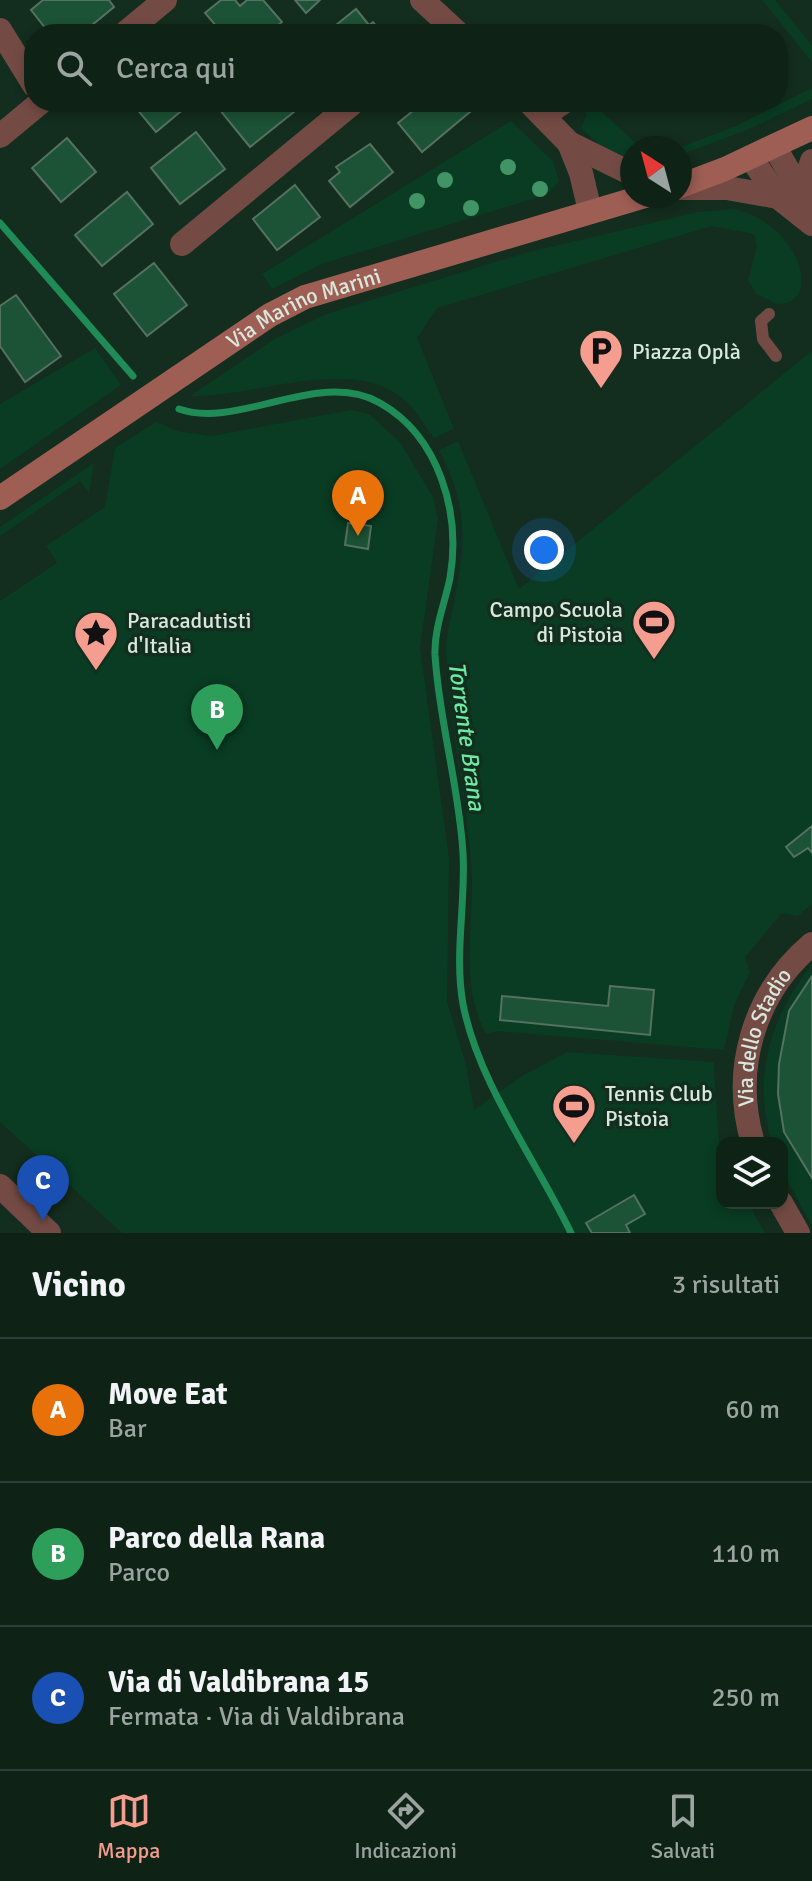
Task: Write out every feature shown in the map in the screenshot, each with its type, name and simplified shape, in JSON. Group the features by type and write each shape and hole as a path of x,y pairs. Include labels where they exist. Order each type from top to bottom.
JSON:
{"main road":[{"path":"692,182 812,128"},
{"name":"Via Marino Marini","path":"0,498 270,315 305,297 620,203"}],"street":[{"path":"136,24 165,0"},
{"path":"422,0 442,24"},
{"path":"0,30 24,69"},
{"path":"0,136 29,112"},
{"path":"182,244 342,112"},
{"path":"539,112 569,143 620,168"},
{"path":"569,143 581,173 590,211"},
{"path":"774,146 807,201"},
{"path":"751,158 778,197 812,224"},
{"path":"807,201 812,161"},
{"path":"692,187 727,188 778,197"},
{"name":"Via dello Stadio","path":"752,1137 745,1076 751,1038 779,976 812,944"},
{"path":"0,1186 49,1233"},
{"path":"784,1209 798,1233"}],"lane":[{"path":"547,120 559,112"},
{"path":"769,314 761,321 761,335 776,356"}],"green space":[{"path":"762,0 775,0 812,45 812,62 788,32 788,24 781,24"},
{"path":"812,88 812,99 788,110 788,100"},
{"path":"585,112 602,112 628,136 620,136 620,154 602,147 581,128 587,114"},
{"path":"764,112 785,112 692,151 692,143"},
{"path":"511,121 553,161 559,181 548,194 322,264 272,289 262,274"},
{"path":"734,209 760,219 784,239 793,252 801,280 799,294 794,299 777,304 756,294 748,280 757,246 754,234 712,226 437,308 417,338 454,429 434,438 403,399 382,386 357,380 301,381 190,396 276,338 329,313 525,253 698,212"},
{"path":"95,348 121,385 0,469 0,404"},
{"name":"Campo Scuola di Pistoia","path":"812,351 812,904 798,916 782,913 745,957 750,972 734,1005 724,1050 497,1031 486,1034 472,993 471,862 446,650 461,561 462,524 455,489 439,450 458,441 519,589"},
{"path":"351,410 369,414 400,442 433,497 438,519 420,648 449,858 447,1001 466,1065 474,1110 522,1076 567,1052 714,1062 719,1137 716,1137 716,1209 751,1209 765,1233 122,1233 0,1122 0,601 57,563 46,546 105,507 115,448 156,422 177,431 211,436"},
{"path":"94,463 89,493 80,481 0,536 0,527"},
{"path":"812,965 812,1226 788,1182 788,1137 770,1137 764,1095 769,1049 785,1005"}],"building":[{"path":"43,0 109,0 114,7 93,24 42,24 31,10"},
{"path":"221,0 235,0 240,6 247,0 263,0 282,22 214,24 205,13"},
{"path":"295,0 320,0 306,13"},
{"path":"356,9 368,24 337,24"},
{"path":"139,112 180,112 156,132"},
{"path":"221,112 294,112 250,147"},
{"path":"412,112 470,112 422,152 398,123"},
{"path":"196,132 225,169 180,204 151,168"},
{"path":"67,138 96,172 61,202 32,168"},
{"path":"370,144 393,172 350,207 329,181 340,172 336,167"},
{"path":"295,185 320,217 277,250 253,219"},
{"path":"127,192 153,224 102,266 75,235"},
{"path":"154,263 187,305 147,336 114,294"},
{"path":"16,295 61,356 25,382 0,346 0,306"},
{"path":"348,523 371,526 368,549 345,545"},
{"path":"812,826 812,853 808,848 794,857 786,847"},
{"path":"812,976 812,1178 784,1132 778,1094 779,1064 789,1011"},
{"path":"610,986 654,990 650,1035 500,1020 502,996 608,1006"},
{"path":"634,1195 645,1214 626,1225 630,1233 592,1233 586,1223"}],"waterway":[{"name":"Torrente Brana","path":"0,223 133,376"},
{"name":"Torrente Brana","path":"179,409 202,413 227,412 306,395 332,392 357,394 380,403 401,418 418,436 442,479 449,503 453,554 435,655 463,853 460,948 463,1004 481,1063 571,1233"}],"place":[{"name":"Piazza Oplà","path":"601,390"},
{"name":"Move Eat","path":"358,536"},
{"name":"Campo Scuola di Pistoia","path":"654,661"},
{"name":"Paracadutisti d'Italia","path":"96,672"},
{"name":"Parco della Rana","path":"217,750"},
{"name":"Tennis Club Pistoia","path":"574,1145"},
{"name":"Via di Valdibrana 15","path":"43,1221"}]}
